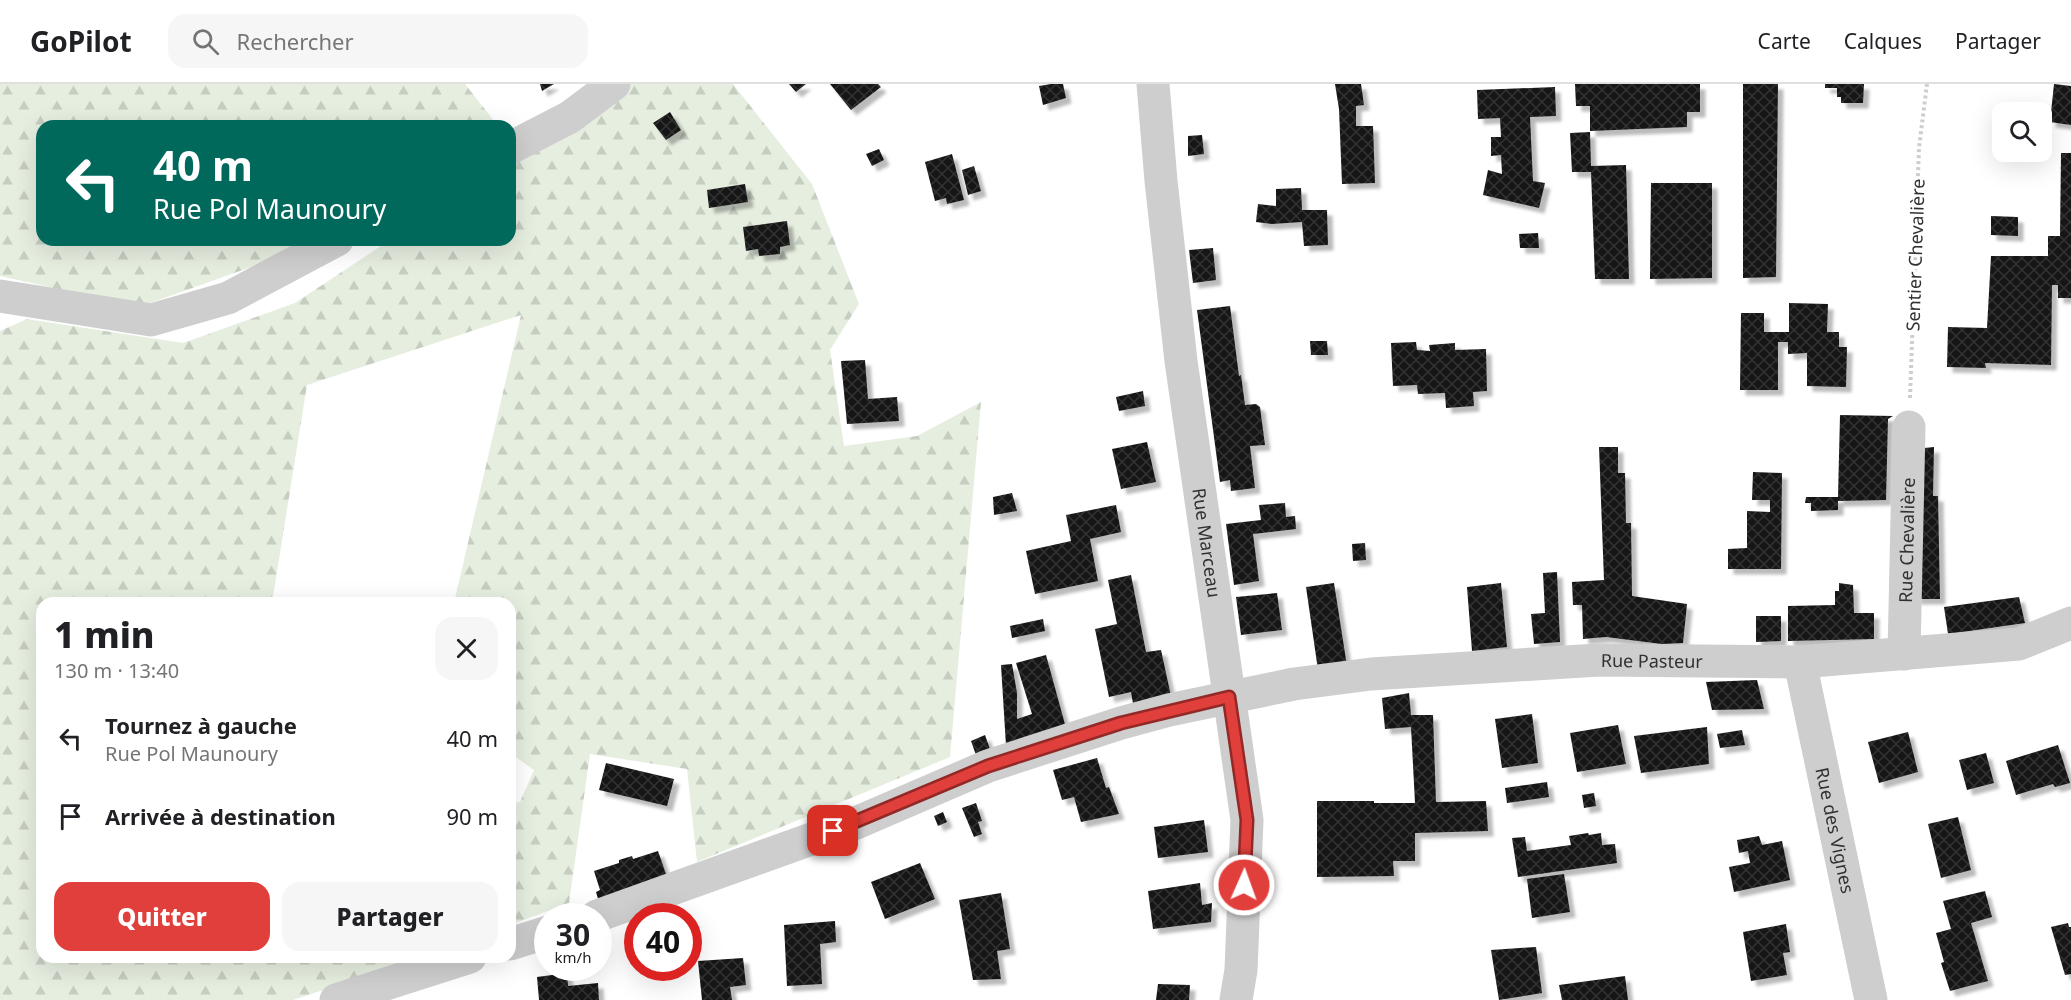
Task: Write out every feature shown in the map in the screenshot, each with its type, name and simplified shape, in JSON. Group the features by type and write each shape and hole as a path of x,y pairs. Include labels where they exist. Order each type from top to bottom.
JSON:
{"street":[{"path":"516,145 570,117 614,84"},
{"name":"Rue Marceau","path":"1153,84 1161,182 1181,361 1247,820 1241,970 1236,1000"},
{"path":"0,296 151,320 228,298 326,246"},
{"name":"Rue Chevalière","path":"1904,654 1909,428"},
{"name":"Rue Pasteur","path":"612,911 856,823 988,766 1121,723 1294,684 1371,674 1599,660 1800,662 1904,654 2019,644 2071,622"},
{"name":"Rue des Vignes","path":"1800,662 1871,1000"},
{"path":"516,942 534,936"},
{"path":"336,1000 451,963"}],"path":[{"name":"Sentier Chevalière","path":"1909,428 1919,148 1927,84"}],"green space":[{"path":"0,84 465,84 493,120 36,120 36,246 294,246 265,262 139,307 0,276"},
{"path":"626,84 733,84 812,184 859,304 830,350 844,446 917,436 981,402 950,757 697,862 687,769 590,754 569,903 534,903 534,916 516,923 516,803 520,802 534,770 516,757 516,597 455,597 521,315 307,385 273,597 36,597 36,963 405,963 293,1000 0,1000 0,331 27,319 183,343 295,303 381,246 516,246 516,157"}],"building":[{"path":"540,84 554,84 542,91"},
{"path":"789,84 806,84 796,92"},
{"path":"830,84 878,84 881,87 851,110"},
{"path":"1063,84 1066,98 1043,105 1039,86"},
{"path":"1335,84 1361,84 1364,105 1356,106 1356,126 1373,126 1375,183 1342,184 1339,109"},
{"path":"1575,84 1700,84 1700,112 1687,112 1687,127 1590,131 1590,106 1576,106"},
{"path":"1743,84 1778,84 1776,277 1743,278"},
{"path":"1825,84 1864,84 1863,103 1841,103 1841,97 1837,97 1837,88 1825,88"},
{"path":"2054,84 2071,86 2071,125 2052,122"},
{"path":"1555,87 1556,116 1530,117 1533,181 1545,183 1539,208 1483,195 1488,170 1502,174 1501,155 1491,156 1491,137 1501,137 1500,118 1478,119 1477,90"},
{"path":"670,112 681,130 666,140 653,123"},
{"path":"1590,132 1591,166 1626,165 1629,279 1595,279 1591,172 1572,172 1570,133"},
{"path":"1202,135 1204,154 1188,156 1188,136"},
{"path":"879,149 884,160 872,166 866,154"},
{"path":"2061,153 2071,153 2071,298 2058,298 2058,285 2052,285 2051,365 1985,363 1986,368 1947,367 1948,327 1987,328 1991,256 2048,256 2048,236 2060,236"},
{"path":"952,154 964,200 947,204 946,198 935,201 925,162"},
{"path":"974,166 981,191 968,195 962,170"},
{"path":"1651,183 1712,183 1712,278 1650,279"},
{"path":"745,184 748,202 709,208 707,190"},
{"path":"1301,188 1302,210 1327,210 1328,245 1304,246 1302,222 1272,224 1256,222 1258,204 1276,206 1276,189"},
{"path":"1991,216 2018,217 2018,236 1991,235"},
{"path":"787,221 790,245 780,247 780,254 759,256 758,249 746,251 743,227"},
{"path":"1538,233 1539,248 1520,248 1519,234"},
{"path":"1213,248 1216,280 1193,283 1189,250"},
{"path":"1789,303 1828,304 1827,332 1839,332 1839,347 1847,347 1846,387 1807,386 1807,353 1788,354 1788,342 1778,342 1778,390 1740,390 1741,313 1764,313 1764,332 1789,332"},
{"path":"1230,306 1245,405 1256,404 1260,407 1265,445 1250,446 1255,488 1231,491 1230,480 1220,482 1197,310"},
{"path":"1310,341 1327,341 1328,355 1311,355"},
{"path":"1416,342 1417,350 1430,351 1429,345 1455,343 1455,350 1486,349 1487,391 1473,392 1474,406 1446,408 1445,393 1418,394 1417,385 1393,386 1391,343"},
{"path":"865,360 868,399 897,397 899,421 847,424 841,361"},
{"path":"1143,391 1145,406 1119,411 1116,397"},
{"path":"1840,415 1893,416 1888,419 1886,500 1838,501 1838,510 1811,511 1811,503 1805,503 1806,497 1838,497"},
{"path":"1147,442 1156,482 1121,489 1112,449"},
{"path":"1599,447 1618,447 1618,473 1625,473 1626,523 1631,523 1632,596 1687,604 1683,643 1662,644 1606,637 1583,639 1582,605 1573,605 1572,582 1604,580"},
{"path":"1934,447 1933,496 1938,496 1940,599 1915,599 1914,449"},
{"path":"1753,472 1782,473 1781,569 1728,569 1728,549 1747,548 1747,511 1770,512 1770,500 1752,500"},
{"path":"1012,493 1017,511 994,515 993,497"},
{"path":"1285,503 1286,517 1295,516 1296,529 1253,534 1259,581 1234,585 1226,524 1261,520 1259,505"},
{"path":"1116,505 1121,532 1090,539 1098,581 1035,594 1026,551 1071,541 1066,515"},
{"path":"1365,543 1366,560 1353,561 1352,544"},
{"path":"1557,572 1560,642 1534,644 1531,614 1545,613 1543,573"},
{"path":"1131,575 1146,652 1161,650 1171,696 1133,704 1131,692 1109,697 1095,629 1117,624 1108,580"},
{"path":"1334,583 1347,666 1318,670 1306,587"},
{"path":"1501,583 1507,647 1472,651 1467,587"},
{"path":"1839,583 1853,585 1854,613 1874,613 1874,639 1788,641 1788,606 1835,605 1835,591 1839,591"},
{"path":"1277,593 1282,630 1241,635 1236,597"},
{"path":"2019,597 2025,623 1948,634 1944,607"},
{"path":"1756,616 1781,616 1781,641 1756,642"},
{"path":"1043,619 1045,631 1012,638 1010,626"},
{"path":"1046,655 1066,728 1006,746 1001,665 1012,664 1017,693 1017,719 1032,714 1016,663"},
{"path":"1757,680 1764,709 1712,710 1706,682"},
{"path":"1409,693 1411,715 1433,715 1436,802 1486,801 1488,831 1415,833 1415,861 1393,861 1394,876 1317,877 1317,801 1415,803 1411,727 1385,729 1382,698"},
{"path":"1532,714 1538,763 1502,768 1495,719"},
{"path":"1618,725 1626,764 1577,772 1570,733"},
{"path":"1707,727 1709,764 1641,773 1634,736"},
{"path":"1742,730 1745,745 1720,748 1717,734"},
{"path":"1908,732 1918,772 1879,783 1868,742"},
{"path":"985,735 991,752 977,758 971,741"},
{"path":"2058,745 2070,783 2055,787 2053,784 2016,795 2006,761"},
{"path":"1986,753 1994,783 1967,790 1959,760"},
{"path":"1097,758 1106,788 1109,787 1119,814 1081,822 1074,797 1062,800 1053,770"},
{"path":"606,763 674,779 667,806 599,790"},
{"path":"1547,782 1549,797 1507,803 1505,788"},
{"path":"1594,793 1596,806 1584,808 1582,795"},
{"path":"976,803 982,821 978,822 982,834 974,837 962,808"},
{"path":"943,812 947,822 938,826 934,816"},
{"path":"1958,817 1971,870 1941,878 1928,824"},
{"path":"1204,820 1208,852 1158,858 1154,827"},
{"path":"1588,833 1589,835 1601,833 1602,845 1615,844 1617,863 1518,877 1512,838 1525,837 1527,851 1571,845 1569,836"},
{"path":"1759,836 1762,845 1782,841 1790,880 1734,892 1729,867 1750,863 1748,851 1739,853 1737,840"},
{"path":"658,851 667,877 598,899 596,892 600,890 594,871 619,863 619,860 632,856 633,859"},
{"path":"920,863 935,899 885,919 871,882"},
{"path":"1564,874 1570,912 1532,918 1527,879"},
{"path":"1200,883 1202,905 1212,903 1211,922 1153,929 1148,891"},
{"path":"1985,891 1992,917 1971,923 1988,981 1950,991 1941,963 1944,962 1936,933 1951,929 1943,901"},
{"path":"1001,893 1010,949 997,951 1001,979 973,980 959,900"},
{"path":"835,921 836,942 820,944 822,984 787,986 784,925"},
{"path":"2068,923 2071,927 2071,974 2065,975 2051,927"},
{"path":"1786,924 1790,952 1783,953 1787,975 1751,981 1743,932"},
{"path":"1536,947 1542,993 1499,1000 1491,950"},
{"path":"743,958 746,985 730,987 732,1000 702,1000 700,981 702,981 702,961"},
{"path":"1625,976 1628,1000 1562,1000 1559,985"},
{"path":"537,981 568,981 568,986 598,983 599,1000 539,1000"},
{"path":"1158,984 1190,985 1189,1000 1156,1000"}],"route":[{"path":"833,831 988,766 1121,723 1229,697 1247,820 1244,885"}]}
